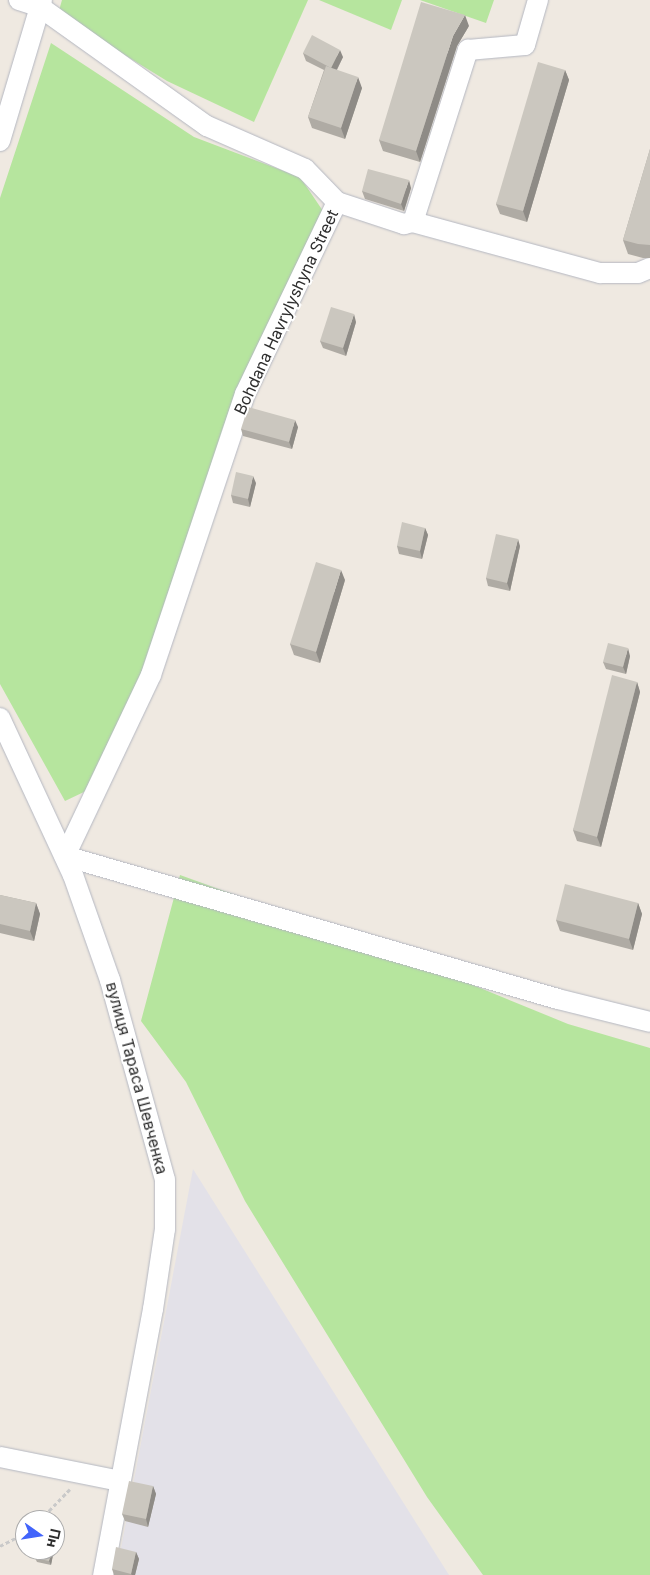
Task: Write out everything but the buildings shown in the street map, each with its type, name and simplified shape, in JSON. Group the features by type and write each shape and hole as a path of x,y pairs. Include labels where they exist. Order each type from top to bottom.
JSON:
{"street":[{"name":"Bohdana Havrylyshyna Street","path":"19,0 41,3 207,126 305,170 337,202 244,394 151,675 65,856 558,999 650,1022"},
{"path":"413,222 468,50 525,45 538,0"},
{"path":"0,142 41,3"},
{"path":"337,202 404,224 413,222 600,273 638,273 650,268"},
{"name":"вулиця Тараса Шевченка","path":"0,718 73,875 113,989 165,1180 166,1228 103,1575"},
{"path":"0,1457 120,1481"}],"path":[{"path":"50,1510 84,1474"},
{"path":"0,1546 15,1538"}],"shaded area":[{"path":"193,1169 449,1575 116,1575"}],"green space":[{"path":"62,0 308,0 254,122 167,81 58,14"},
{"path":"319,0 402,0 391,30"},
{"path":"420,0 494,0 486,23"},
{"path":"51,43 194,137 300,177 323,211 287,298 184,601 86,791 65,801 0,684 0,198"},
{"path":"180,875 395,953 568,1024 650,1048 650,1575 483,1575 427,1497 245,1201 186,1082 141,1021"}]}
